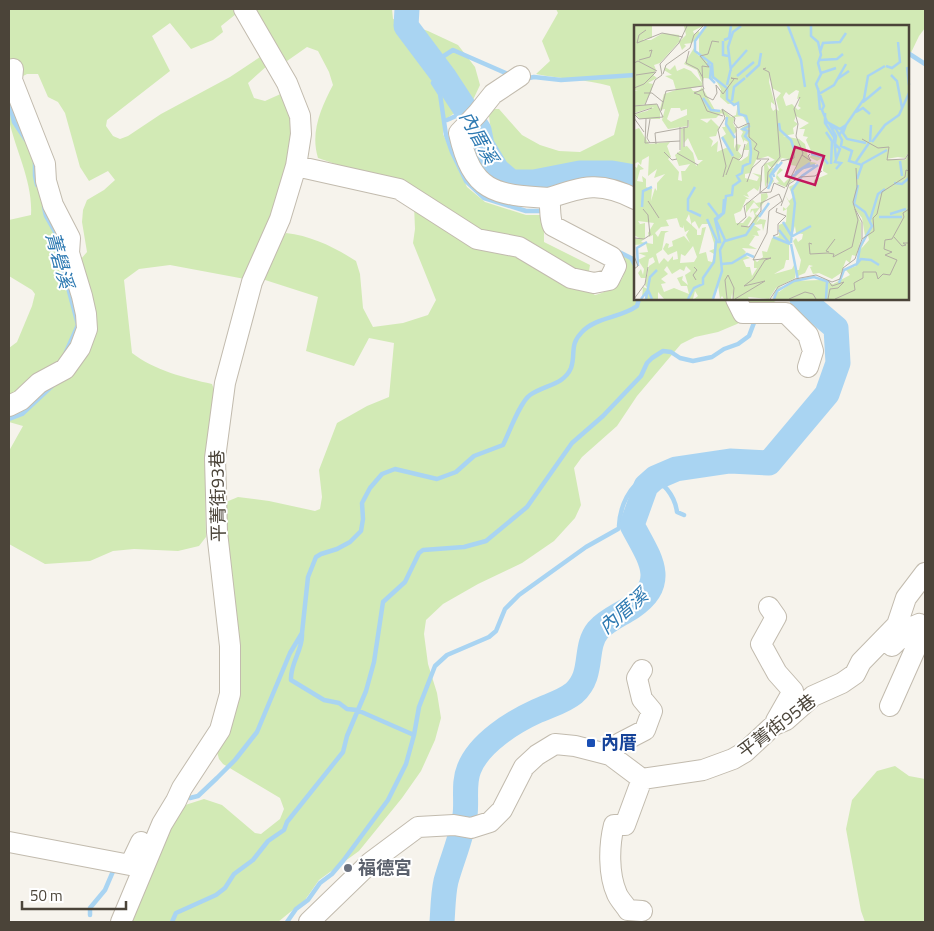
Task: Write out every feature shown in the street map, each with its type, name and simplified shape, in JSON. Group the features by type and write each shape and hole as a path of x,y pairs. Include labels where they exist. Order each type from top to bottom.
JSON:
{"street":[{"name":"平菁街93巷","path":"121,922 162,824 182,788 220,730 230,694 230,646 217,532 214,458 225,383 252,282 280,219 296,166 301,134 300,116 287,83 244,9"},
{"path":"9,406 21,400 39,383 65,369 80,348 87,328 86,314 69,253 70,238 53,205 46,181 45,164 12,80 13,69"},
{"path":"520,76 493,94 459,133 469,165 482,184 501,193 550,198 581,187 602,187 620,191 634,198"},
{"path":"296,166 399,189 477,239 519,247 570,278 594,283 609,280 616,266 612,257 553,226 550,220 550,198"},
{"path":"736,300 743,313 786,313 808,335 813,351 808,367"},
{"name":"平菁街95巷","path":"642,778 704,770 733,759 745,752 774,725 786,720 813,696 842,683 855,674 861,662 897,625 906,598 925,573"},
{"path":"770,607 776,617 761,644 777,673 793,691 774,725"},
{"path":"802,705 810,707 831,703 848,696 865,681 878,660 912,627 923,624 922,634 890,706"},
{"path":"610,755 620,743 645,730 652,710 642,699 637,678 642,670"},
{"path":"309,922 371,862 418,827 463,827 490,822 502,810 524,767 537,755 555,744 575,746 610,755 642,778 625,825 614,825 610,842 611,870 616,894 628,910 642,912"},
{"path":"9,842 130,865 160,806 170,794 182,788"}],"green space":[{"path":"9,9 232,9 236,14 221,26 223,32 213,40 191,49 170,23 152,36 170,71 107,120 106,126 113,136 120,139 128,136 161,114 230,77 263,55 268,65 248,83 254,98 265,101 285,92 294,131 276,218 245,279 170,265 139,269 124,280 132,353 160,369 212,384 216,395 207,454 205,482 206,537 199,546 178,551 134,549 113,551 90,561 45,564 9,544 9,451 23,426 9,422 9,348 17,342 35,294 32,290 9,276 9,220 31,215 31,203 27,179 9,120 9,101 13,98 80,260 87,252 82,222 83,210 87,200 104,190 115,180 108,171 89,181 80,167 65,113 58,102 48,97 38,74 27,74 9,83"},
{"path":"249,9 392,9 393,19 428,31 458,45 475,67 480,85 473,100 446,119 443,134 467,187 485,202 526,215 544,215 544,242 590,265 586,289 595,295 617,285 621,281 624,272 619,256 634,256 634,300 777,300 737,324 718,332 695,337 681,344 637,396 617,426 582,457 574,468 581,505 575,518 554,541 522,563 478,584 443,604 426,620 424,634 428,664 437,693 441,718 435,740 421,771 402,798 359,851 319,880 305,900 278,922 127,922 179,807 204,799 222,805 255,833 261,834 280,819 284,809 280,798 223,764 219,759 215,745 225,728 224,545 226,502 238,497 269,501 315,511 320,509 322,497 319,470 337,423 367,406 389,397 394,343 369,338 354,366 306,351 318,297 262,279 275,250 286,233 322,243 356,261 360,274 363,308 373,327 403,323 428,315 436,300 413,243 415,229 414,205 353,170 318,158 315,139 318,120 324,102 333,85 329,72 318,51 307,47 287,61 273,50"},
{"path":"556,9 925,9 925,28 909,57 909,25 634,25 634,171 599,168 532,175 509,174 500,161 493,140 489,116 494,109 499,109 522,135 540,145 559,151 580,152 614,135 619,115 610,86 536,74 550,61 542,41 558,13"},
{"path":"895,766 909,776 925,779 925,922 865,922 861,911 846,829 852,800 877,771"}],"waterway":[{"name":"內厝溪","path":"407,9 406,26 445,78 479,130 482,145 497,170 511,182 534,182 580,173 612,173 634,177"},
{"path":"429,71 433,63 453,50 510,75"},
{"path":"909,54 925,64"},
{"path":"524,79 534,77 561,80 634,75"},
{"path":"433,83 440,94 446,135 466,181 484,198 526,211 546,211"},
{"name":"菁礐溪","path":"9,100 14,122 26,140"},
{"path":"447,120 467,111"},
{"name":"菁礐溪","path":"35,160 37,185"},
{"name":"菁礐溪","path":"44,207 46,216 58,237 57,254 78,325 66,352"},
{"path":"617,251 631,258 634,263"},
{"path":"190,798 198,796 217,778 235,760 257,732 290,653 302,633 308,577 316,557 350,542 361,531 363,519 362,503 370,488 382,474 395,469 437,479 456,472 474,456 503,445 526,399 568,374 571,368 576,341 582,332 594,323 631,310 637,306 639,300"},
{"name":"內厝溪","path":"442,922 445,886 464,823 466,780 474,759 489,742 508,727 574,693 584,678 591,645 598,630 644,598 650,588 653,578 652,568 644,547 632,525 646,486 655,478 676,469 730,461 769,463 827,394 838,363 836,328 803,300"},
{"path":"172,922 176,913 216,895 225,888 234,874 253,860 268,841 284,830 287,822 343,752 347,736 366,691 374,662 383,602 405,582 419,553 423,550 464,547 486,541 527,507 572,443 603,416 641,376 647,363 652,358 663,351 671,352 680,358 693,361 712,357 724,349 738,344 749,336 755,320"},
{"name":"菁礐溪","path":"9,419 22,414 52,386"},
{"path":"632,525 619,526 621,511 630,491 647,476 658,481 667,489 674,500 677,512 684,515"},
{"path":"287,922 296,909 308,900 320,883 332,874 343,861 388,800 406,764 419,707 435,666 447,655 489,637 496,631 505,609 519,595 586,547 618,529"},
{"path":"302,634 301,646 292,668 291,680 324,700 339,703 347,709 357,710 414,735"},
{"path":"90,915 90,908 105,890 114,869"}],"place":[{"name":"內厝","path":"591,743"},
{"name":"福德宮","path":"348,868"}]}
